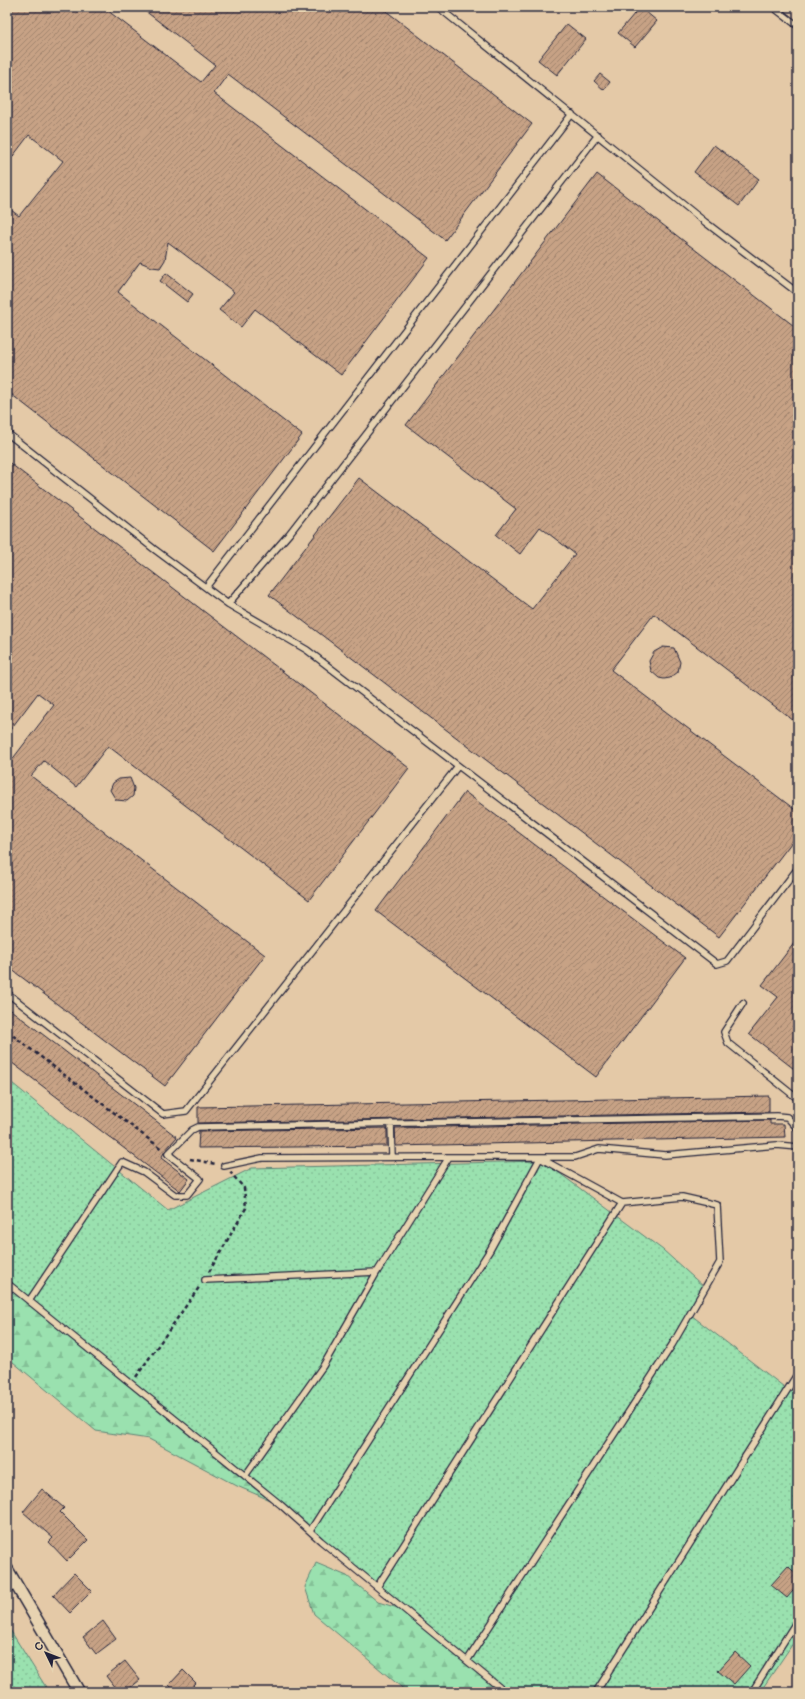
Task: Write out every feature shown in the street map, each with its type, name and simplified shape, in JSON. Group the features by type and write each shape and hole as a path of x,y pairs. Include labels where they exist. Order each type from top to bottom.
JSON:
{"street":[{"path":"7,1569 79,1692"}],"lane":[{"path":"438,7 798,293"},
{"path":"773,7 798,26"},
{"path":"206,588 572,114"},
{"path":"228,604 289,534 598,135"},
{"path":"7,434 228,604 307,650 717,964 727,961 798,868"},
{"path":"7,993 163,1114 186,1111 458,766"},
{"path":"743,1003 724,1032 728,1043 798,1099"},
{"path":"29,1301 122,1162 144,1172 175,1196 188,1195 200,1179 168,1154 192,1130 198,1127 778,1116 786,1117 798,1129"},
{"path":"391,1124 392,1157"},
{"path":"224,1166 262,1158 540,1158 575,1157 599,1149 665,1155 778,1145 798,1147"},
{"path":"245,1476 323,1366 378,1272 449,1157"},
{"path":"467,1661 672,1345 720,1262 716,1205 682,1196 622,1204 540,1158"},
{"path":"310,1531 490,1250 540,1158"},
{"path":"377,1587 622,1204"},
{"path":"204,1280 378,1272"},
{"path":"7,1282 245,1476 505,1692"},
{"path":"596,1692 798,1373"},
{"path":"752,1692 798,1619"}],"green space":[{"path":"7,1079 168,1210 252,1168 543,1161 663,1250 704,1287 691,1315 788,1390 798,1383 798,1636 760,1692 505,1692 7,1283"},
{"path":"7,1283 281,1505 237,1486 149,1439 96,1431 7,1357"},
{"path":"316,1563 347,1576 378,1602 405,1610 505,1692 407,1692 314,1614 305,1587"},
{"path":"7,1625 49,1692 7,1692"}],"building":[{"path":"7,7 103,7 201,82 215,65 140,7 381,7 532,124 445,240 228,74 214,93 429,258 341,375 255,309 241,327 219,310 234,292 168,242 165,260 160,268 152,267 140,262 118,292 302,435 214,551 7,391 7,207 19,216 63,161 29,135 7,164"},
{"path":"640,7 657,21 635,47 618,33"},
{"path":"567,24 586,39 557,75 538,60"},
{"path":"600,74 610,82 604,90 594,81"},
{"path":"714,145 759,179 739,206 694,172"},
{"path":"597,174 798,329 798,724 654,614 611,670 798,812 798,834 719,937 269,595 359,478 532,609 575,554 540,527 520,554 496,535 516,509 406,425"},
{"path":"166,273 193,294 187,302 160,281"},
{"path":"7,461 409,768 309,900 108,746 76,787 44,761 31,776 265,955 165,1086 7,966 7,758 11,761 54,705 38,693 7,734"},
{"path":"663,647 674,648 680,662 678,672 670,678 664,679 659,678 651,671 649,661 654,652"},
{"path":"130,778 134,788 133,796 127,801 116,800 110,790 113,783 119,779"},
{"path":"465,792 685,958 596,1077 376,911"},
{"path":"798,938 798,1072 749,1034 778,997 762,985"},
{"path":"7,1007 177,1137 161,1158 189,1179 180,1191 7,1059"},
{"path":"769,1096 769,1112 198,1123 198,1107"},
{"path":"770,1120 770,1124 784,1124 785,1137 396,1146 395,1128"},
{"path":"387,1128 387,1146 198,1148 199,1131"},
{"path":"42,1489 64,1508 60,1512 88,1540 67,1561 49,1542 53,1538 23,1512"},
{"path":"788,1566 798,1576 798,1585 787,1598 771,1585"},
{"path":"74,1573 92,1591 70,1613 53,1595"},
{"path":"103,1621 116,1639 96,1654 83,1637"},
{"path":"735,1652 750,1666 734,1684 718,1671"},
{"path":"125,1661 140,1680 125,1692 118,1692 106,1676"},
{"path":"183,1670 196,1683 187,1692 176,1692 169,1685"}]}
